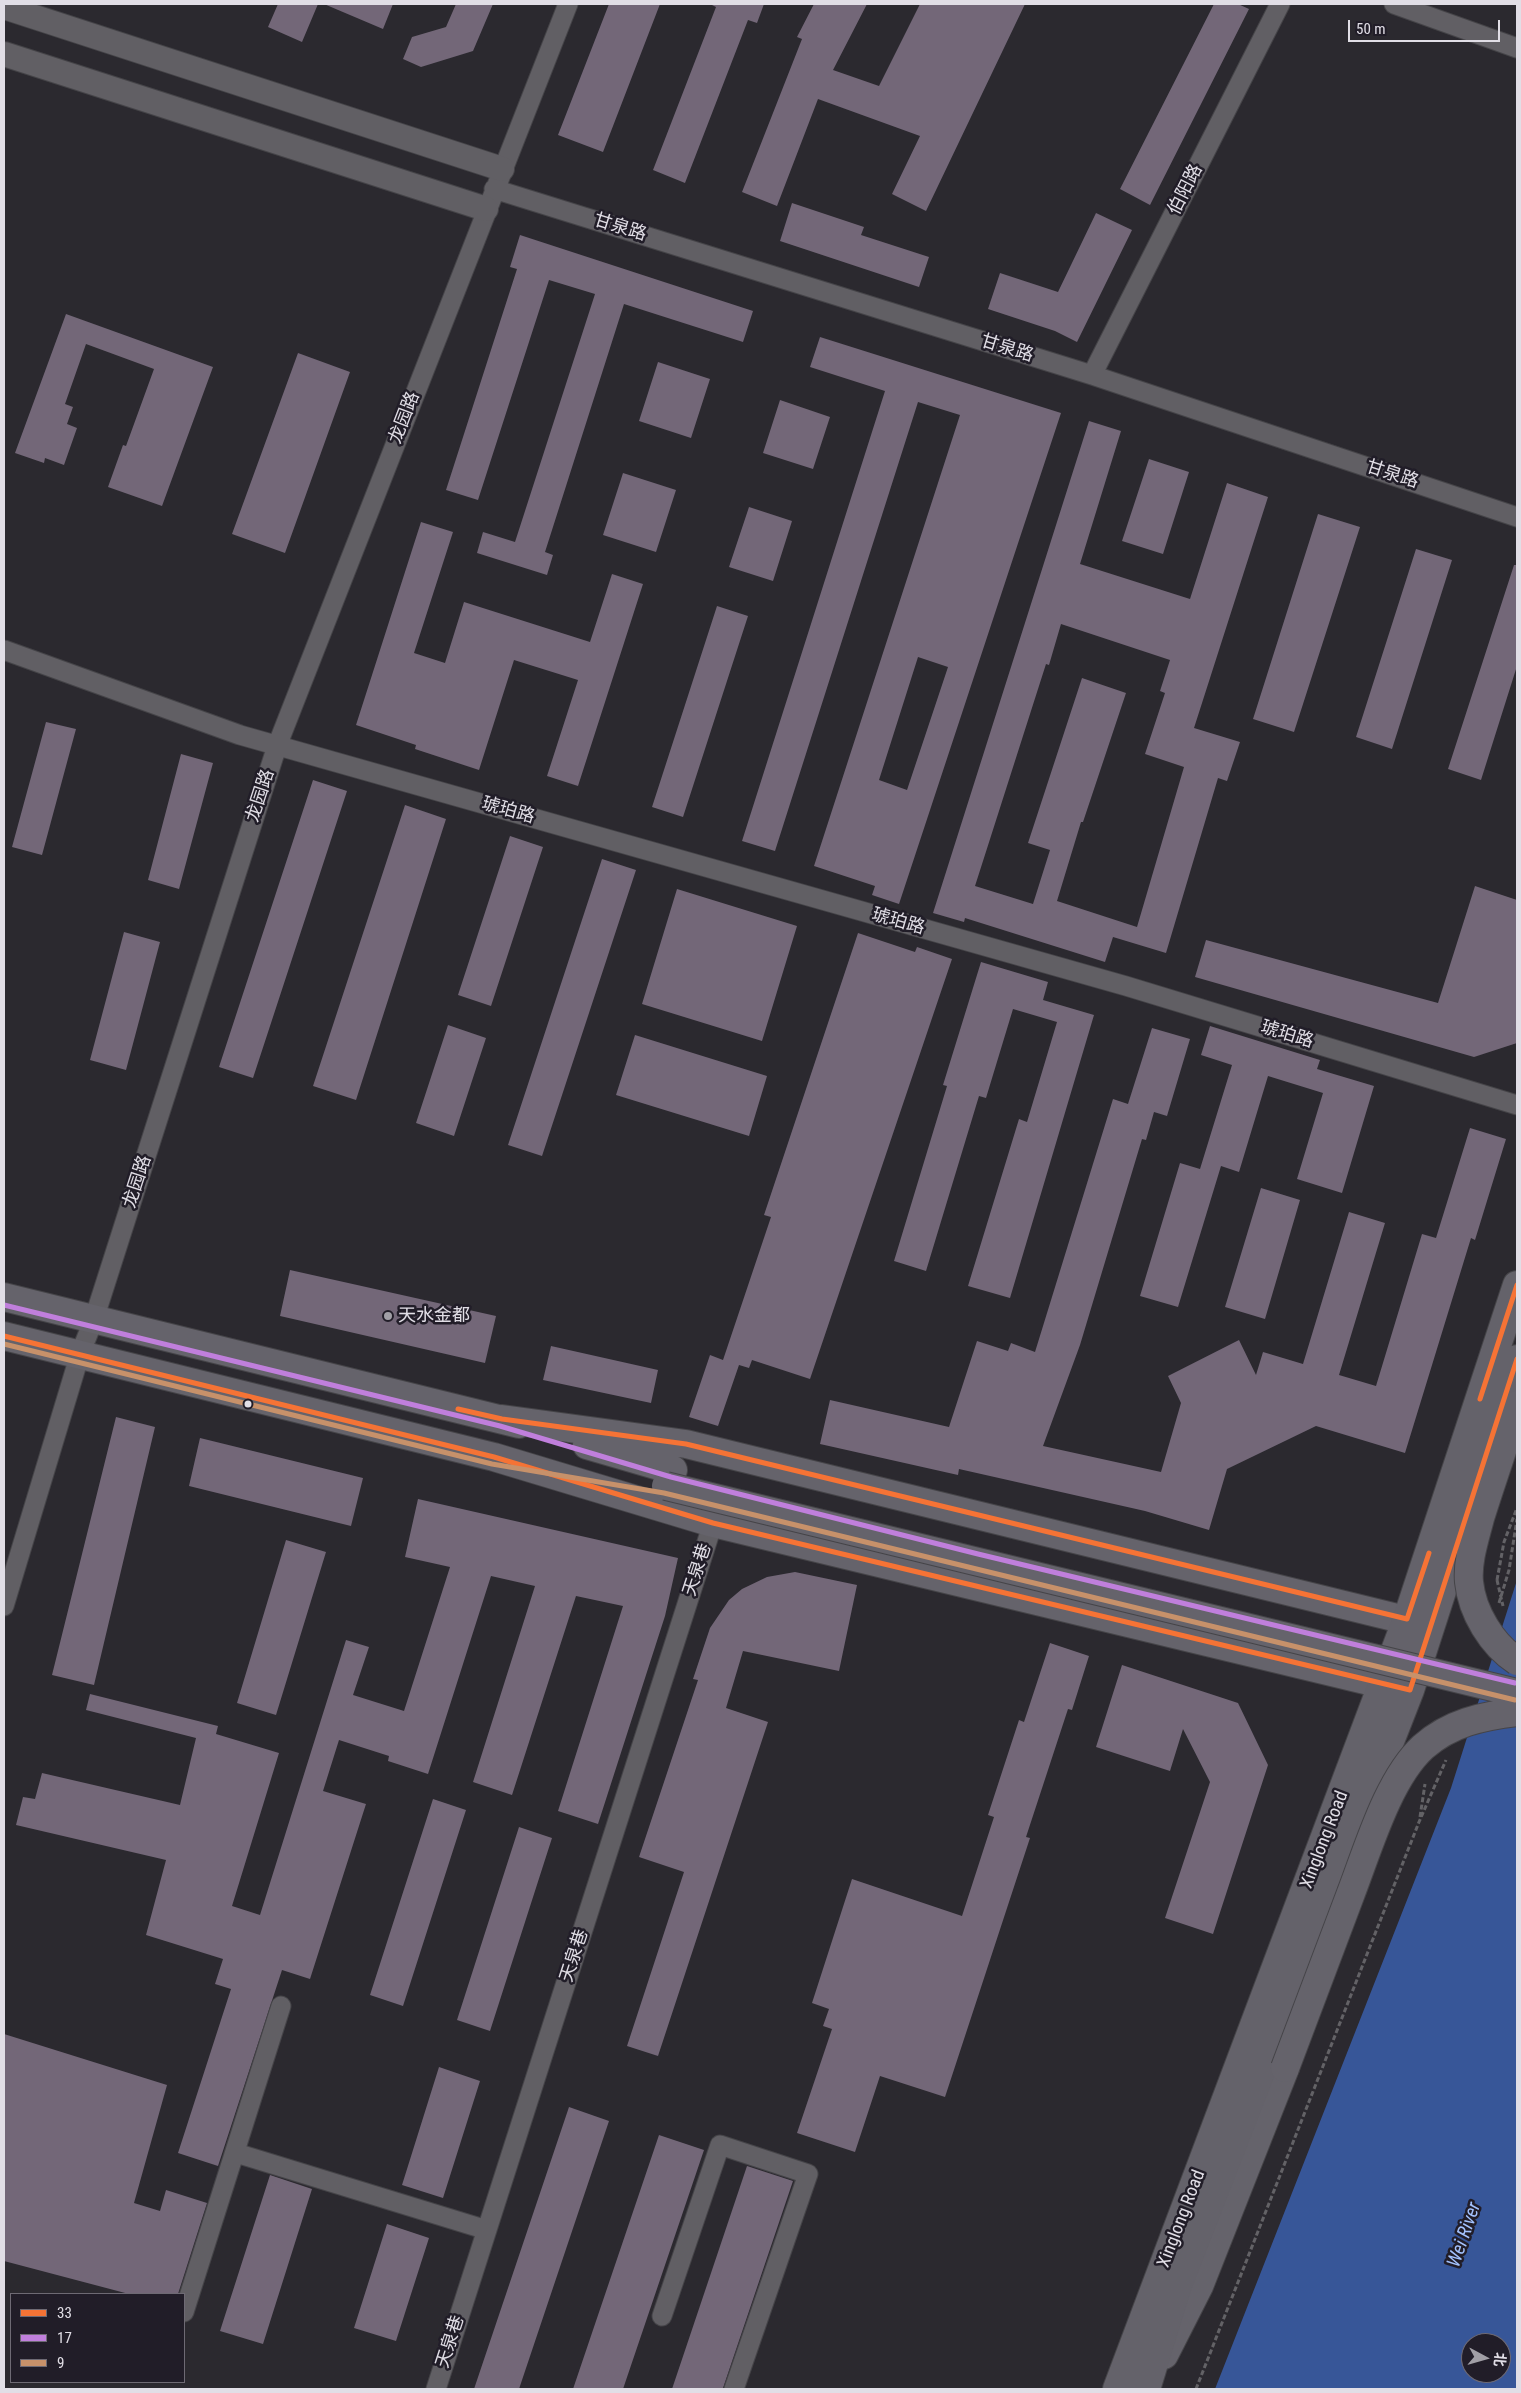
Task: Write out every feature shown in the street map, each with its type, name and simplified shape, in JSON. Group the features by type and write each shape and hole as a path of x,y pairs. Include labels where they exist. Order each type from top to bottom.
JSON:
{"highway":[{"name":"Xinglong Road","path":"1146,2389 1178,2285 1410,1690 1420,1623 1517,1285"},
{"name":"Xinglong Road","path":"1117,2389 1383,1684 1420,1623 1517,1359"}],"main road":[{"path":"4,1297 502,1420 669,1478 1517,1693"},
{"path":"4,1336 494,1457 713,1523 1410,1690"},
{"path":"1517,1405 1472,1548 1468,1582 1477,1612 1489,1634 1517,1661"},
{"path":"502,1420 686,1444 1420,1623"},
{"path":"494,1457 669,1478 980,1547 1517,1676"},
{"path":"1146,2389 1199,2286 1285,2068 1381,1814 1402,1773 1422,1748 1448,1728 1481,1716 1517,1712"}],"street":[{"name":"龙园路","path":"4,1606 80,1354 94,1318 277,746 568,4"},
{"name":"伯阳路","path":"1092,376 1280,4"},
{"path":"1394,4 1517,48"},
{"path":"4,7 494,189"},
{"path":"4,54 494,189"},
{"name":"甘泉路","path":"494,189 1092,376 1517,517"},
{"name":"琥珀路","path":"4,650 240,735 1126,986 1517,1104"},
{"name":"天泉巷","path":"436,2389 713,1523"},
{"path":"185,2309 282,2006"},
{"path":"662,2316 720,2145 808,2174 734,2389"},
{"path":"236,2153 487,2230"}],"path":[{"path":"1506,1613 1497,1580 1504,1542 1517,1508"},
{"path":"1497,1607 1509,1570 1517,1519"},
{"path":"1196,2389 1419,1822 1449,1752"},
{"path":"1419,1822 1426,1782"}],"water":[{"name":"Wei River","path":"1517,1580 1517,2389 1215,2389 1451,1788"}],"building":[{"path":"278,4 318,4 302,42 268,27"},
{"path":"324,4 393,4 383,29"},
{"path":"456,4 493,4 473,51 421,67 403,59 412,37 446,27"},
{"path":"609,4 660,4 603,152 558,135"},
{"path":"710,4 764,4 757,23 748,20 685,183 653,170 716,7"},
{"path":"814,4 867,4 833,70 879,86 920,4 1025,4 926,211 892,194 920,136 818,99 777,206 742,192 802,39 797,37"},
{"path":"1214,4 1238,4 1249,9 1150,205 1120,189"},
{"path":"792,203 864,227 861,235 929,257 919,287 780,241"},
{"path":"1096,213 1132,230 1077,342 1055,331 988,309 1000,273 1058,292"},
{"path":"520,235 753,311 743,342 624,304 545,552 553,555 547,575 477,553 483,532 515,542 595,294 549,280 478,500 446,490 517,269 510,267"},
{"path":"66,314 213,367 162,506 108,487 123,445 126,446 154,369 86,344 65,404 73,407 67,424 77,428 64,465 45,458 44,463 15,453"},
{"path":"820,337 1061,413 899,904 872,895 875,886 814,866 960,415 918,402 775,851 742,841 885,391 810,367","holes":["918,657 948,667 907,790 879,780"]},
{"path":"298,353 350,372 285,553 232,534"},
{"path":"658,362 710,379 691,438 639,421"},
{"path":"780,400 830,417 813,469 763,453"},
{"path":"1089,421 1121,431 1080,564 1190,599 1227,483 1268,497 1194,728 1240,742 1227,781 1218,778 1166,953 1113,937 1105,962 965,918 964,922 933,913","holes":["1061,624 1170,660 1160,691 1165,693 1145,754 1184,767 1137,927 1057,901 1081,822 1083,822 1126,693 1082,678 1028,843 1050,850 1033,904 975,886 1046,664 1049,665"]},
{"path":"1149,459 1189,472 1163,554 1122,541"},
{"path":"623,473 676,490 656,552 603,535"},
{"path":"749,507 792,521 773,581 729,567"},
{"path":"1318,514 1360,527 1294,732 1253,719"},
{"path":"421,522 453,532 414,653 445,663 464,602 590,642 612,574 643,584 578,786 547,776 578,680 514,660 479,770 415,749 416,745 356,725"},
{"path":"1416,549 1452,560 1392,749 1356,737"},
{"path":"1514,565 1517,565 1517,666 1481,780 1448,769"},
{"path":"717,606 748,616 683,817 652,807"},
{"path":"46,722 76,729 42,855 12,847"},
{"path":"181,754 213,763 179,889 148,880"},
{"path":"313,780 347,791 253,1078 219,1067"},
{"path":"405,805 446,819 356,1100 313,1086"},
{"path":"510,836 543,847 491,1006 458,995"},
{"path":"602,859 636,870 542,1156 508,1145"},
{"path":"1475,886 1517,900 1517,1043 1474,1057 1195,977 1206,940 1438,1003"},
{"path":"677,889 797,926 762,1041 642,1004"},
{"path":"124,932 160,942 126,1070 90,1060"},
{"path":"858,933 915,952 917,947 952,959 810,1379 752,1360 749,1368 739,1365 718,1426 689,1417 710,1355 723,1360 771,1217 764,1215"},
{"path":"981,962 1048,982 1043,1000 1094,1015 1010,1298 968,1286 1019,1119 1027,1122 1057,1022 1013,1009 986,1098 979,1096 926,1271 894,1261 947,1086 943,1085"},
{"path":"448,1025 486,1038 454,1136 416,1123"},
{"path":"1210,1026 1320,1060 1317,1069 1374,1086 1342,1193 1297,1179 1323,1093 1268,1076 1239,1172 1221,1166 1178,1307 1140,1296 1180,1163 1200,1169 1232,1065 1201,1055"},
{"path":"1152,1028 1190,1039 1167,1116 1154,1112 1146,1140 1142,1139 1080,1345 1043,1446 1161,1472 1181,1403 1168,1376 1239,1340 1256,1375 1263,1352 1303,1364 1349,1212 1385,1223 1339,1375 1376,1386 1422,1234 1436,1238 1470,1128 1506,1139 1475,1240 1471,1238 1405,1453 1316,1426 1227,1469 1209,1530 1145,1511 959,1469 958,1475 820,1444 830,1400 949,1427 977,1341 1008,1351 1011,1343 1035,1352 1113,1099 1128,1104"},
{"path":"635,1035 767,1076 749,1136 616,1095"},
{"path":"1261,1188 1300,1200 1265,1319 1225,1307"},
{"name":"天水金都","path":"290,1270 496,1316 485,1363 280,1316"},
{"path":"551,1346 658,1370 651,1403 543,1380"},
{"path":"116,1417 155,1427 94,1685 52,1675"},
{"path":"200,1438 363,1478 351,1526 189,1486"},
{"path":"418,1499 678,1558 665,1616 598,1824 558,1811 623,1606 576,1596 512,1795 473,1782 535,1586 491,1576 428,1774 388,1761 389,1756 339,1740 323,1791 366,1804 310,1979 282,1970 218,2166 178,2153 231,1989 215,1984 223,1959 146,1935 166,1860 16,1825 23,1797 35,1799 42,1773 180,1805 196,1738 86,1710 90,1694 218,1726 216,1734 279,1753 232,1906 260,1915 346,1640 369,1647 353,1695 404,1711 450,1567 405,1557"},
{"path":"286,1540 326,1552 276,1715 237,1703"},
{"path":"795,1572 857,1585 839,1671 743,1651 726,1708 768,1722 658,2056 627,2046 684,1872 639,1857 698,1680 693,1679 710,1628 729,1600 742,1589 767,1577"},
{"path":"1050,1643 1089,1656 1072,1710 1068,1709 1026,1837 1030,1838 945,2097 880,2076 855,2152 797,2133 832,2029 823,2026 829,2009 812,2003 852,1879 962,1916 994,1817 988,1815 1019,1720 1024,1722"},
{"path":"1122,1665 1238,1703 1268,1765 1213,1934 1165,1918 1210,1782 1183,1729 1170,1771 1096,1747"},
{"path":"433,1799 466,1810 403,2006 370,1995"},
{"path":"519,1827 552,1838 490,2031 457,2020"},
{"path":"4,2034 167,2085 134,2203 160,2211 166,2190 207,2203 178,2293 125,2293 4,2261"},
{"path":"439,2067 480,2081 443,2198 402,2185"},
{"path":"569,2107 609,2121 519,2389 474,2389"},
{"path":"659,2135 704,2150 623,2389 573,2389"},
{"path":"747,2166 793,2181 723,2388 672,2389"},
{"path":"270,2175 312,2189 263,2344 220,2331"},
{"path":"387,2224 429,2238 396,2341 354,2328"}],"transit line":[{"name":"33","path":"1480,1399 1517,1285"},
{"name":"17","path":"4,1305 500,1426 671,1477 978,1554 1515,1683"},
{"name":"33","path":"4,1336 494,1457 713,1523 1410,1690 1517,1359"},
{"name":"9","path":"4,1344 492,1464 664,1493 1515,1700"},
{"name":"33","path":"458,1409 502,1419 686,1444 1407,1619 1429,1553"}],"place":[{"name":"天水金都","path":"388,1316"}]}
